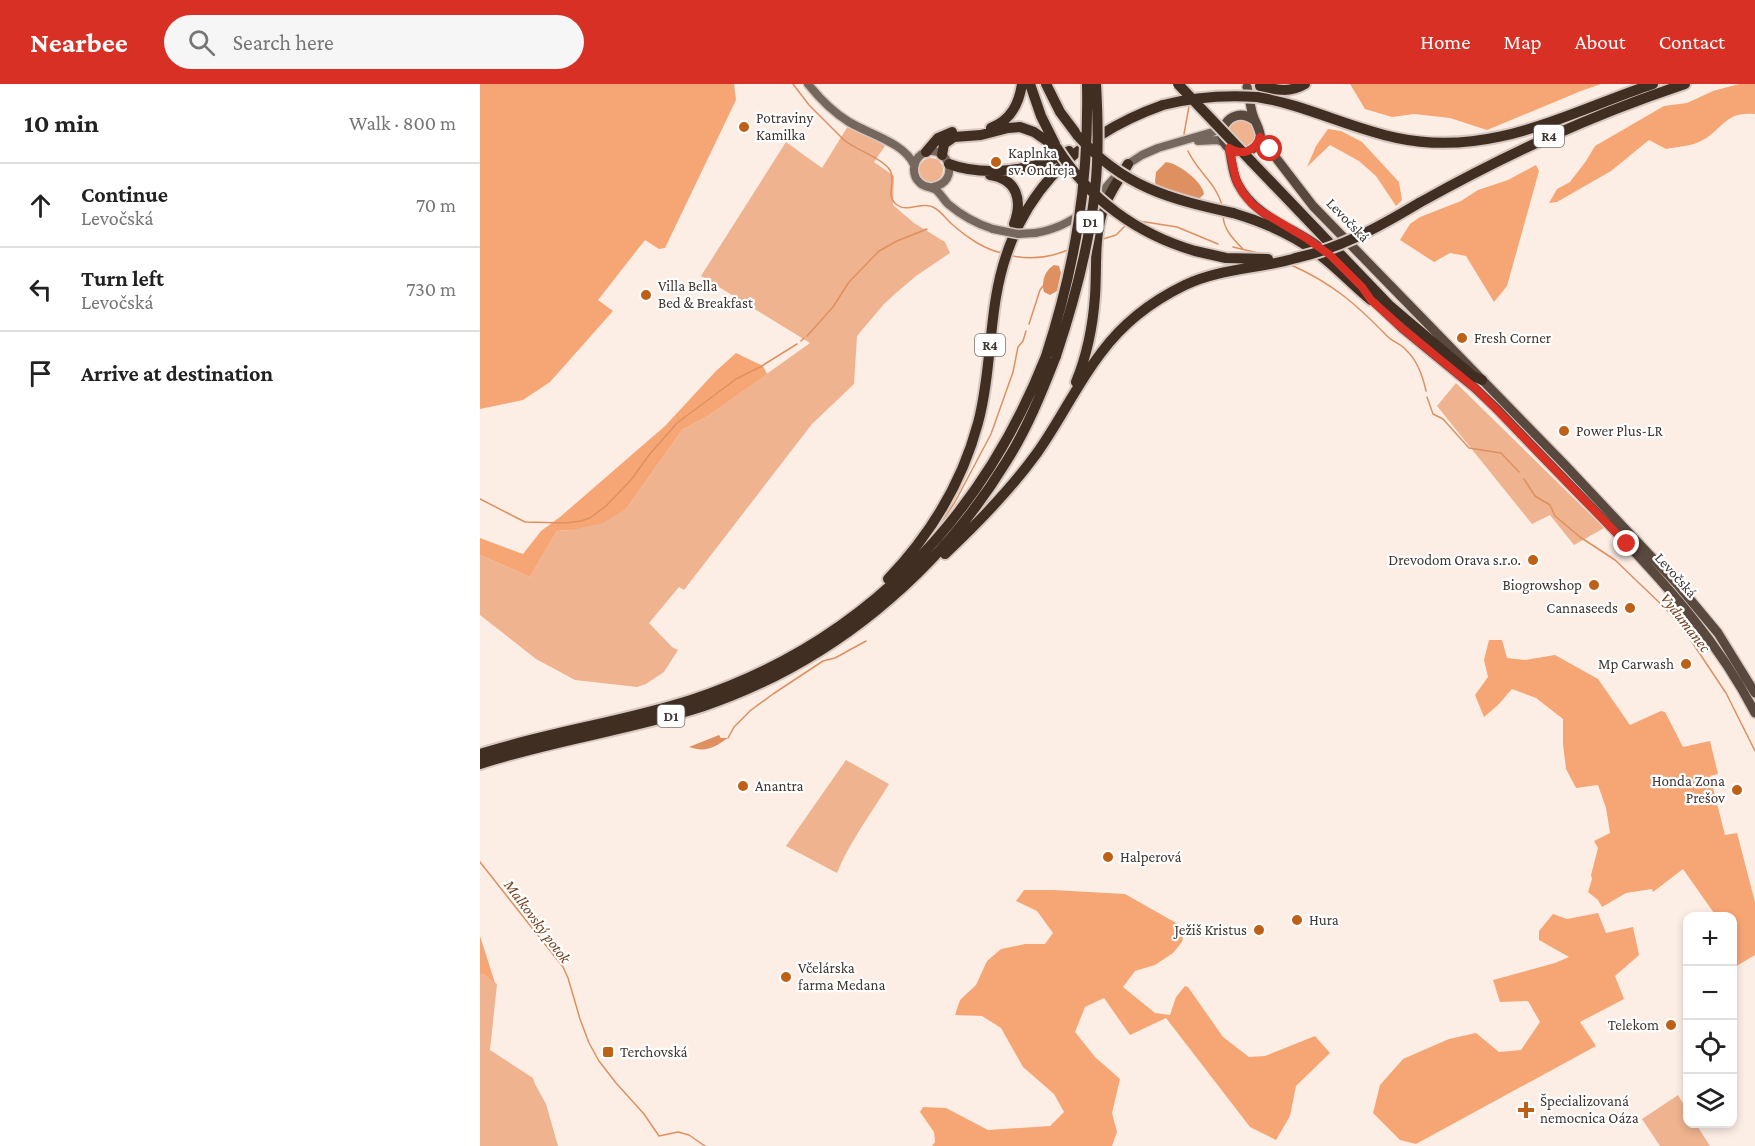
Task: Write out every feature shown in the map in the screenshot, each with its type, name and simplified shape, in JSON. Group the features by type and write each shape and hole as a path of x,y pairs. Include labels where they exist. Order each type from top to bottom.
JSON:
{"highway":[{"path":"924,153 941,136 956,132 983,130 1001,123 1017,106 1022,84"},
{"path":"1030,84 1041,116 1057,148 1093,194 1125,219 1154,236 1182,247 1219,256 1254,259 1296,258"},
{"path":"1046,84 1060,112 1078,136 1107,164 1128,178 1146,188 1185,202 1233,213 1271,226 1304,243 1371,300"},
{"name":"D1","path":"480,764 677,714 751,687 798,663 865,619 908,584 951,538 988,490 1023,431 1044,388 1078,232 1086,155 1087,84"},
{"name":"D1","path":"480,754 649,712 712,693 760,672 825,636 855,614 906,571 939,537 984,478 1016,424 1051,356 1077,288 1091,215 1097,167 1096,84"},
{"path":"1178,84 1401,316 1473,376 1482,380"},
{"path":"1253,88 1285,91 1305,84"},
{"name":"R4","path":"855,614 920,543 945,505 966,462 977,428 983,400 996,296 1009,247 1039,192 1059,168 1091,140 1129,118 1163,105 1253,88 1296,106 1370,131 1430,143 1460,144 1522,132 1653,84"},
{"name":"R4","path":"908,584 930,569 1006,491 1036,454 1093,364 1120,331 1151,304 1188,283 1219,273 1277,263 1353,240 1482,168 1543,139 1614,109 1684,84"},
{"path":"946,169 944,144 951,138 1025,128 1057,148"},
{"path":"946,169 1030,168 1048,162 1091,140"},
{"path":"1064,410 1078,376 1091,330 1095,298 1096,250 1103,207 1128,164"},
{"path":"946,169 997,176 1012,186 1017,194 1018,203 1009,247"}],"main road":[{"path":"808,84 836,113 909,155 917,180 933,188 950,206 976,223 1010,233 1035,233 1056,227 1079,216 1128,164 1152,150 1223,129 1229,120 1238,115 1253,88"},
{"name":"Levočská","path":"1253,88 1254,120 1259,126 1260,137 1313,206 1565,465 1683,591 1718,633 1755,693"},
{"path":"1238,115 1246,115 1254,120"},
{"name":"Levočská","path":"1223,129 1236,180 1252,204 1324,250 1347,271 1371,300 1482,396 1652,570 1681,603 1713,643 1755,713"},
{"path":"1189,140 1213,140 1237,152 1246,152 1256,146 1260,137"},
{"path":"888,142 924,153 934,152 946,169 945,192 956,209"},
{"path":"914,165 924,153"},
{"path":"933,188 946,169"}],"shaded area":[{"path":"480,84 734,84 736,100 665,248 659,249 645,240 598,300 613,311 550,382 523,400 480,409"},
{"path":"1350,84 1601,84 1487,130 1450,118 1414,114 1392,117 1365,109"},
{"path":"1739,84 1755,84 1755,114 1737,115 1703,140 1690,145 1666,149 1649,140 1611,171 1557,202 1549,203 1557,189 1570,182 1595,146 1664,106 1687,103 1713,91"},
{"path":"853,118 887,143 874,162 894,176 893,205 914,223 945,242 950,253 896,293 857,336 854,384 812,424 684,590 679,587 649,623 672,647 678,650 664,672 637,687 575,680 536,659 480,615 480,555 530,577 557,531 572,530 627,508 682,430 708,416 810,343 701,276 786,142 822,168"},
{"path":"1241,118 1251,122 1256,133 1254,141 1245,147 1227,130 1233,121"},
{"path":"1328,129 1341,131 1362,142 1399,182 1402,200 1396,206 1376,176 1359,161 1330,145 1307,167 1316,146"},
{"path":"931,158 939,162 943,170 939,178 931,182 923,178 919,170 923,162"},
{"path":"1166,162 1189,174 1199,184 1204,194 1198,200 1157,187 1156,172"},
{"path":"1536,165 1539,171 1507,286 1494,302 1466,256 1450,253 1434,262 1400,240 1410,224 1420,217 1461,201 1478,190 1508,180"},
{"path":"1054,265 1059,266 1061,273 1057,291 1050,295 1044,292 1043,280 1048,270"},
{"path":"736,353 763,366 767,374 708,416 682,430 627,508 603,523 557,531 530,577 480,555 480,538 523,554 541,531 665,426"},
{"path":"1456,383 1604,528 1574,545 1550,515 1532,524 1437,406"},
{"path":"1489,640 1502,640 1507,658 1525,660 1555,655 1598,679 1630,725 1661,711 1665,712 1683,747 1710,741 1718,774 1710,776 1725,835 1737,833 1755,902 1755,955 1737,966 1737,912 1713,912 1683,869 1653,892 1652,889 1626,893 1602,907 1598,900 1588,892 1598,848 1594,841 1610,833 1606,808 1598,785 1576,788 1566,769 1563,719 1536,698 1512,689 1484,717 1475,695 1488,677 1484,660"},
{"path":"719,735 721,738 728,738 710,748 689,747"},
{"path":"846,760 889,784 854,839 837,873 786,846"},
{"path":"1024,890 1125,894 1185,928 1182,942 1173,953 1155,965 1135,971 1123,987 1155,1013 1170,1015 1176,997 1185,986 1188,987 1223,1037 1249,1057 1265,1056 1315,1036 1330,1053 1296,1086 1290,1116 1276,1140 1250,1127 1166,1018 1130,1035 1104,998 1085,1007 1075,1032 1095,1057 1120,1079 1112,1113 1117,1132 1112,1146 932,1146 935,1142 934,1132 920,1112 923,1107 946,1108 988,1130 1050,1126 1064,1112 1054,1094 1023,1067 1001,1028 982,1016 955,1015 960,1000 976,985 987,961 1001,949 1025,944 1045,944 1053,933 1037,911 1016,901"},
{"path":"1598,913 1606,933 1633,927 1639,955 1615,976 1624,999 1580,1022 1596,1046 1416,1144 1400,1140 1373,1113 1380,1085 1403,1059 1449,1039 1476,1033 1499,1052 1521,1050 1540,1022 1528,1001 1500,1002 1493,980 1569,957 1539,940 1539,931 1553,914 1567,919"},
{"path":"480,936 495,983 483,974 480,975"},
{"path":"483,974 497,984 490,1050 533,1078 546,1104 558,1146 480,1146 480,975"},
{"path":"1678,1095 1683,1103 1683,1128 1699,1128 1710,1146 1660,1146 1642,1119"}],"waterway":[{"name":"Vydumanec","path":"793,84 809,105 844,140 890,170 892,175 891,197 897,205 906,208 924,205 933,207 970,239 1002,253"},
{"path":"1184,134 1189,106"},
{"path":"1188,151 1215,190 1222,205"},
{"path":"1223,216 1227,230 1243,249"},
{"name":"Vydumanec","path":"1139,221 1177,227 1218,244"},
{"name":"Vydumanec","path":"1103,239 1116,235 1126,225"},
{"path":"807,336 833,307 849,282 879,251 927,229"},
{"name":"Vydumanec","path":"1233,247 1258,253"},
{"name":"Vydumanec","path":"1013,256 1042,257 1070,249"},
{"name":"Vydumanec","path":"1291,265 1319,279 1343,295 1389,338 1404,348 1416,364 1426,391"},
{"path":"1029,324 1043,286"},
{"path":"941,523 955,502 991,434 1013,372 1018,347 1026,331"},
{"path":"801,341 804,338"},
{"path":"480,499 525,522 566,523 590,518 606,506 631,480 677,423 736,379 797,344"},
{"name":"Vydumanec","path":"1427,397 1433,414 1443,419 1469,448 1501,453 1519,472"},
{"name":"Vydumanec","path":"1524,479 1535,496 1550,505 1555,516 1580,537 1615,560 1665,608 1684,630 1726,693 1755,751"},
{"path":"728,738 734,727 751,710 773,694 823,661 835,658 866,641"},
{"name":"Malkovský potok","path":"480,862 563,967 589,1043 616,1083 644,1114 659,1136 678,1132 689,1135 705,1146"}],"place":[{"name":"Potraviny Kamilka","path":"744,127"},
{"name":"Kaplnka sv. Ondreja","path":"996,162"},
{"name":"Villa Bella Bed & Breakfast","path":"646,295"},
{"name":"Fresh Corner","path":"1462,338"},
{"name":"Power Plus-LR","path":"1564,431"},
{"name":"Drevodom Orava s.r.o.","path":"1533,560"},
{"name":"Biogrowshop","path":"1594,585"},
{"name":"Cannaseeds","path":"1630,608"},
{"name":"Mp Carwash","path":"1686,664"},
{"name":"Anantra","path":"743,786"},
{"name":"Honda Zona Prešov","path":"1737,790"},
{"name":"Halperová","path":"1108,857"},
{"name":"Hura","path":"1297,920"},
{"name":"Ježiš Kristus","path":"1259,930"},
{"name":"Včelárska farma Medana","path":"786,977"},
{"name":"Telekom","path":"1671,1025"},
{"name":"Terchovská","path":"608,1052"},
{"name":"Špecializovaná nemocnica Oáza","path":"1526,1110"}],"route":[{"path":"1270,149 1260,137 1252,150 1240,153 1229,148 1236,180 1252,204 1330,255 1362,287 1371,300 1475,388 1627,544"}]}
